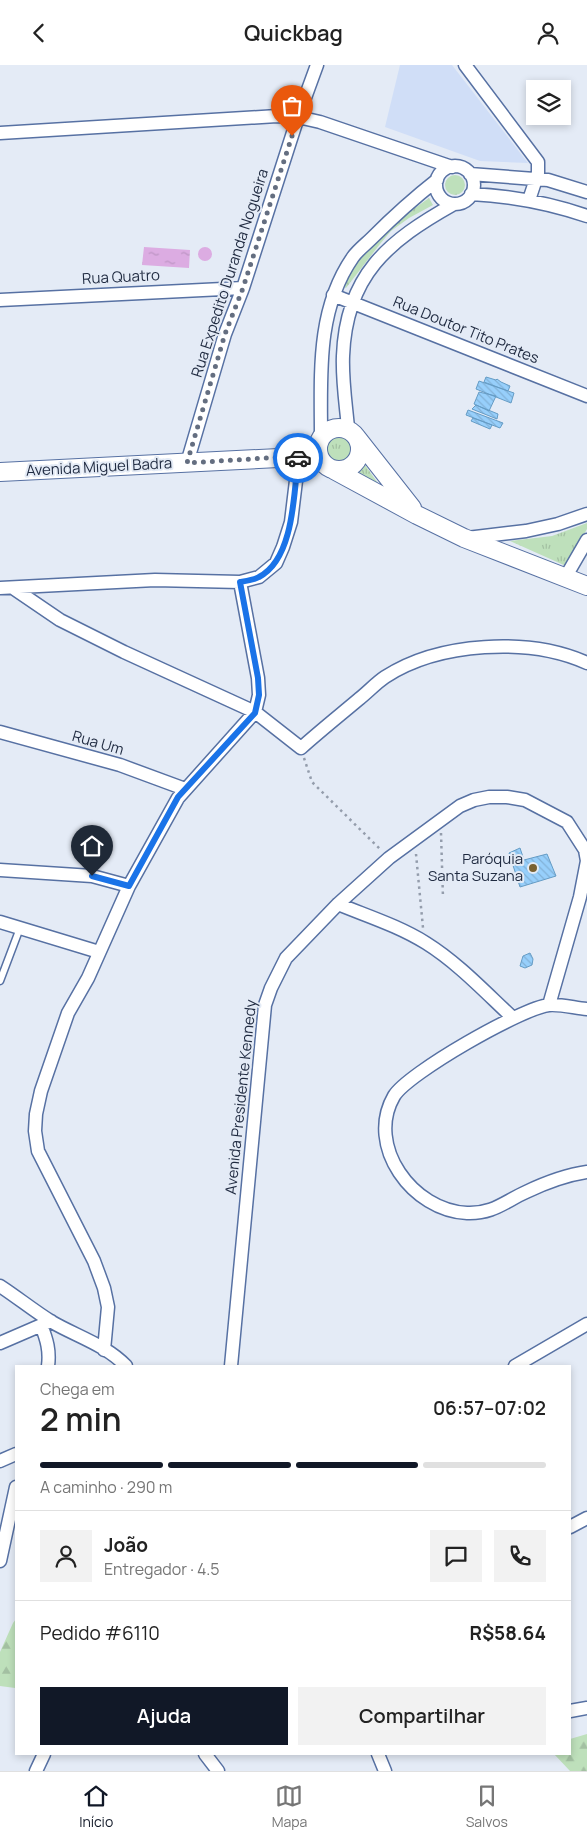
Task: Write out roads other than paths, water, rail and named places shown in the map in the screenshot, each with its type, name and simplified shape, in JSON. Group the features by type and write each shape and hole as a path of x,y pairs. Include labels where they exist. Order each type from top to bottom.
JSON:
{"main road":[{"path":"417,515 352,433 332,429 321,437 318,443 318,456 322,462 334,470 417,515 464,538 587,586"},
{"path":"334,470 348,468 358,458 359,443 352,433"},
{"name":"Avenida Miguel Badra","path":"0,472 318,456"}],"street":[{"name":"Rua Expedito Duranda Nogueira","path":"187,463 225,334 243,288 298,117 317,65"},
{"path":"465,65 535,157 539,167 529,200"},
{"path":"0,133 277,116 298,117 320,122 452,167 462,168 470,174 548,180 587,192"},
{"path":"452,167 444,169 439,174 436,189 438,194 446,201 454,204"},
{"path":"352,433 343,357 347,320 352,302 372,267 393,243 431,217 463,201 471,194 473,187 470,174"},
{"path":"321,437 323,333 333,295 354,256 406,205 437,179"},
{"path":"471,194 495,195 548,203 587,216"},
{"name":"Rua Quatro","path":"0,300 243,288"},
{"name":"Rua Doutor Tito Prates","path":"333,295 587,396"},
{"path":"6,588 155,580 240,582 259,577 276,563 284,547 291,522 299,456"},
{"path":"464,538 526,531 558,524 587,514"},
{"path":"565,578 587,540"},
{"path":"104,1350 108,1307 104,1288 90,1253 38,1151 36,1114 41,1091 68,1013 99,953 144,857 185,789 255,713 259,695 258,678 240,582"},
{"path":"6,588 60,620 255,713 301,748 385,677 412,663 441,654 474,648 506,646 548,651 574,657 587,663"},
{"name":"Rua Um","path":"0,732 120,765 185,789"},
{"name":"Avenida Presidente Kennedy","path":"230,1365 265,1005 271,987 286,958 338,904 389,858 460,806 474,800 489,797 525,800 567,822 586,849 587,861 580,897 549,1005"},
{"path":"0,870 92,876 129,886"},
{"path":"338,904 383,922 424,942 451,961 513,1018"},
{"path":"0,922 99,953"},
{"path":"587,1009 549,1005 513,1018 426,1067 409,1080 395,1095 387,1115 385,1128 386,1140 394,1163 406,1182 422,1198 443,1208 466,1213 490,1211 553,1180 587,1172"},
{"path":"0,1285 46,1323 104,1350 125,1365"},
{"path":"0,1343 46,1323"},
{"path":"46,1323 49,1353 48,1365"},
{"path":"517,1365 587,1324"},
{"path":"0,1461 15,1454"},
{"path":"0,1561 15,1492"},
{"path":"571,1526 587,1517"},
{"path":"571,1711 587,1708"},
{"path":"36,1771 44,1755"},
{"path":"206,1755 218,1771"},
{"path":"378,1755 385,1771"}],"lane":[{"path":"0,981 20,928"}],"water":[{"path":"144,247 190,250 189,268 142,265"},
{"path":"205,247 210,249 212,254 210,259 205,261 200,259 198,254 200,249"}],"place":[{"name":"Paróquia Santa Suzana","path":"533,868"}]}
